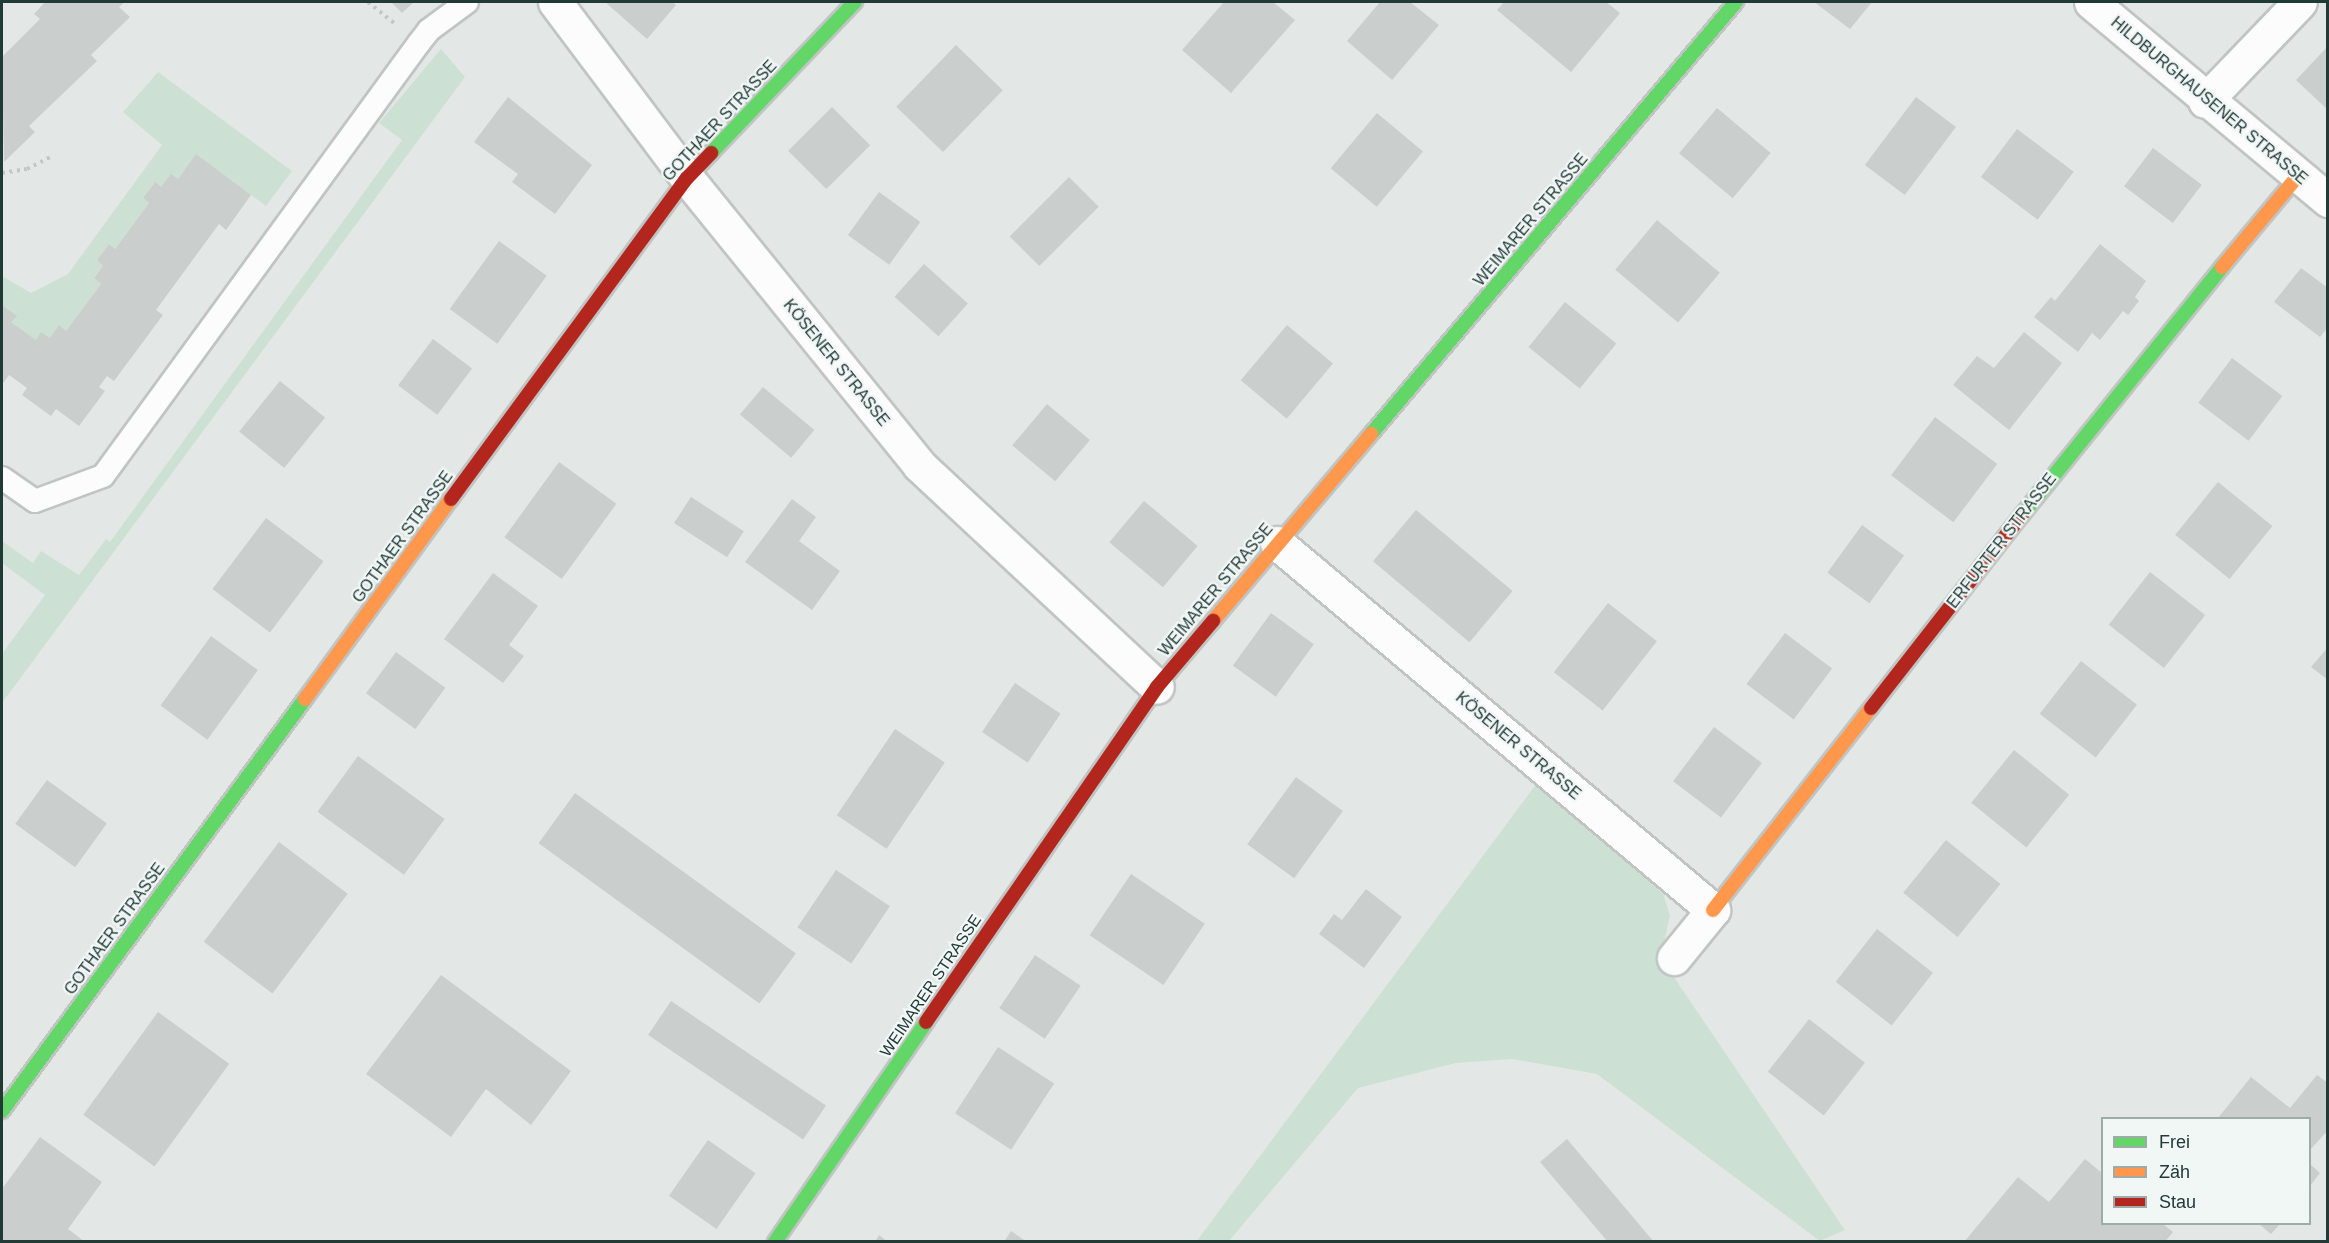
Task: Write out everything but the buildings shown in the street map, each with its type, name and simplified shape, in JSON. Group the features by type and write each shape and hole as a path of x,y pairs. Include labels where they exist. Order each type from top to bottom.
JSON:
{"street":[{"name":"KÖSENER STRASSE","path":"555,2 687,178 919,465 1156,687"},
{"name":"GOTHAER STRASSE","path":"2,1112 687,178 855,2"},
{"name":"WEIMARER STRASSE","path":"775,1242 1156,687 1277,543 1433,364 1736,2"},
{"name":"HILDBURGHAUSENER STRASSE","path":"2091,2 2205,101 2328,200"},
{"path":"2205,101 2300,2"},
{"name":"ERFURTER STRASSE","path":"1713,910 2133,374 2297,177"},
{"name":"KÖSENER STRASSE","path":"1277,543 1713,910"},
{"path":"1674,958 1713,910"}],"lane":[{"path":"2,478 35,501 103,476 424,36 466,2"}],"path":[{"path":"2,173 27,169 52,156"}],"green space":[{"path":"441,49 465,77 2,703 2,654 45,595 2,563 2,541 33,563 41,551 79,575 106,539 110,542 402,140 379,123"},
{"path":"158,72 292,171 266,206 196,155 178,179 161,187 154,183 143,198 149,203 115,249 109,244 97,260 103,266 94,278 101,284 66,331 59,326 50,338 41,333 36,340 11,322 16,316 2,305 2,276 31,293 68,274 162,145 123,112"},
{"path":"1537,783 1663,894 1670,915 1661,958 1845,1230 1820,1241 1597,1074 1512,1059 1456,1063 1358,1088 1229,1241 1196,1242"}],"traffic: fast":[{"path":"711,153 855,2"},
{"path":"1371,434 1736,2"},
{"path":"2022,515 2222,267"},
{"path":"2,1111 305,699"},
{"path":"775,1242 926,1022"}],"traffic: slow":[{"path":"2222,267 2297,177"},
{"path":"1213,621 1371,434"},
{"path":"305,699 451,499"},
{"path":"1713,910 1871,708"}],"traffic: jam":[{"path":"451,499 687,178 711,153"},
{"path":"1871,708 2022,515"},
{"path":"926,1022 1157,687 1213,621"}]}
